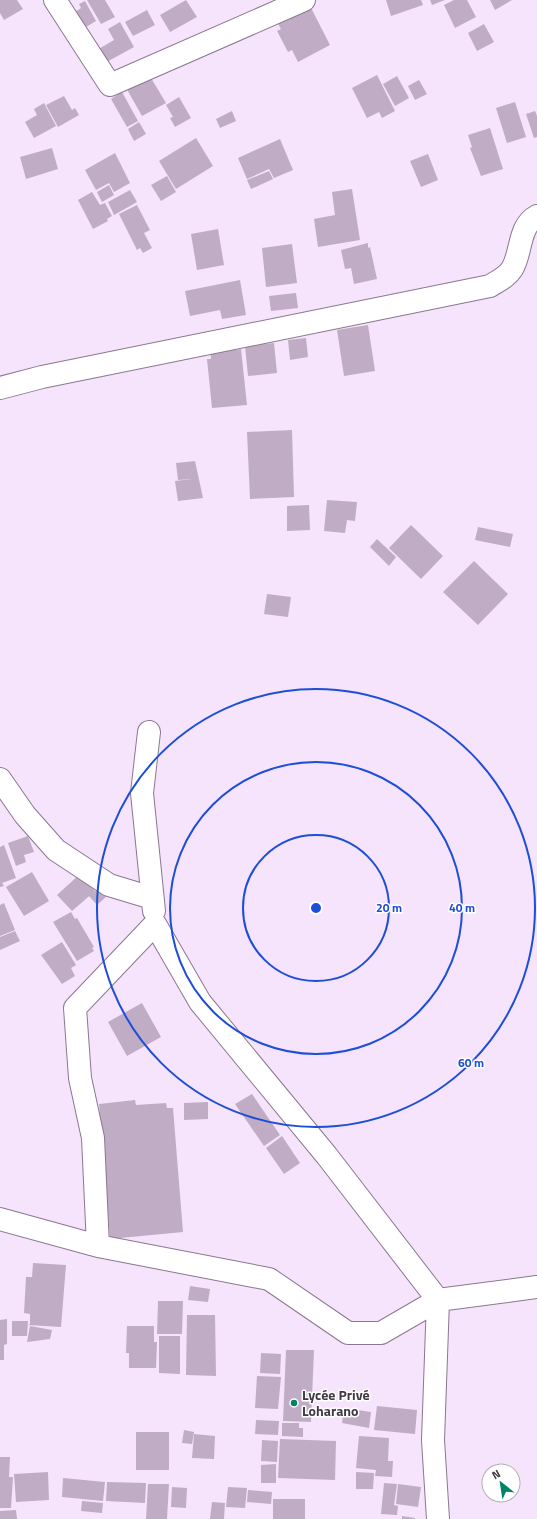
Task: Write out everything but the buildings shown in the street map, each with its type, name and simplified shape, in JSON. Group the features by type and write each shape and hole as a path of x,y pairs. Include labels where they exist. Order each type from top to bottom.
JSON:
{"street":[{"path":"55,0 110,85 304,0"},
{"path":"0,388 42,377 490,286 505,277 512,268 525,229 537,216"},
{"path":"149,732 142,793 155,924 200,1002 327,1156 438,1300 433,1440 438,1519"},
{"path":"0,779 25,816 56,850 109,885 152,898"},
{"path":"98,1246 92,1138 80,1078 74,1008 155,924"},
{"path":"0,1219 98,1246 269,1279 348,1333 381,1333 438,1300 537,1287"}],"place":[{"name":"Lycée Privé Loharano","path":"294,1403"}]}
